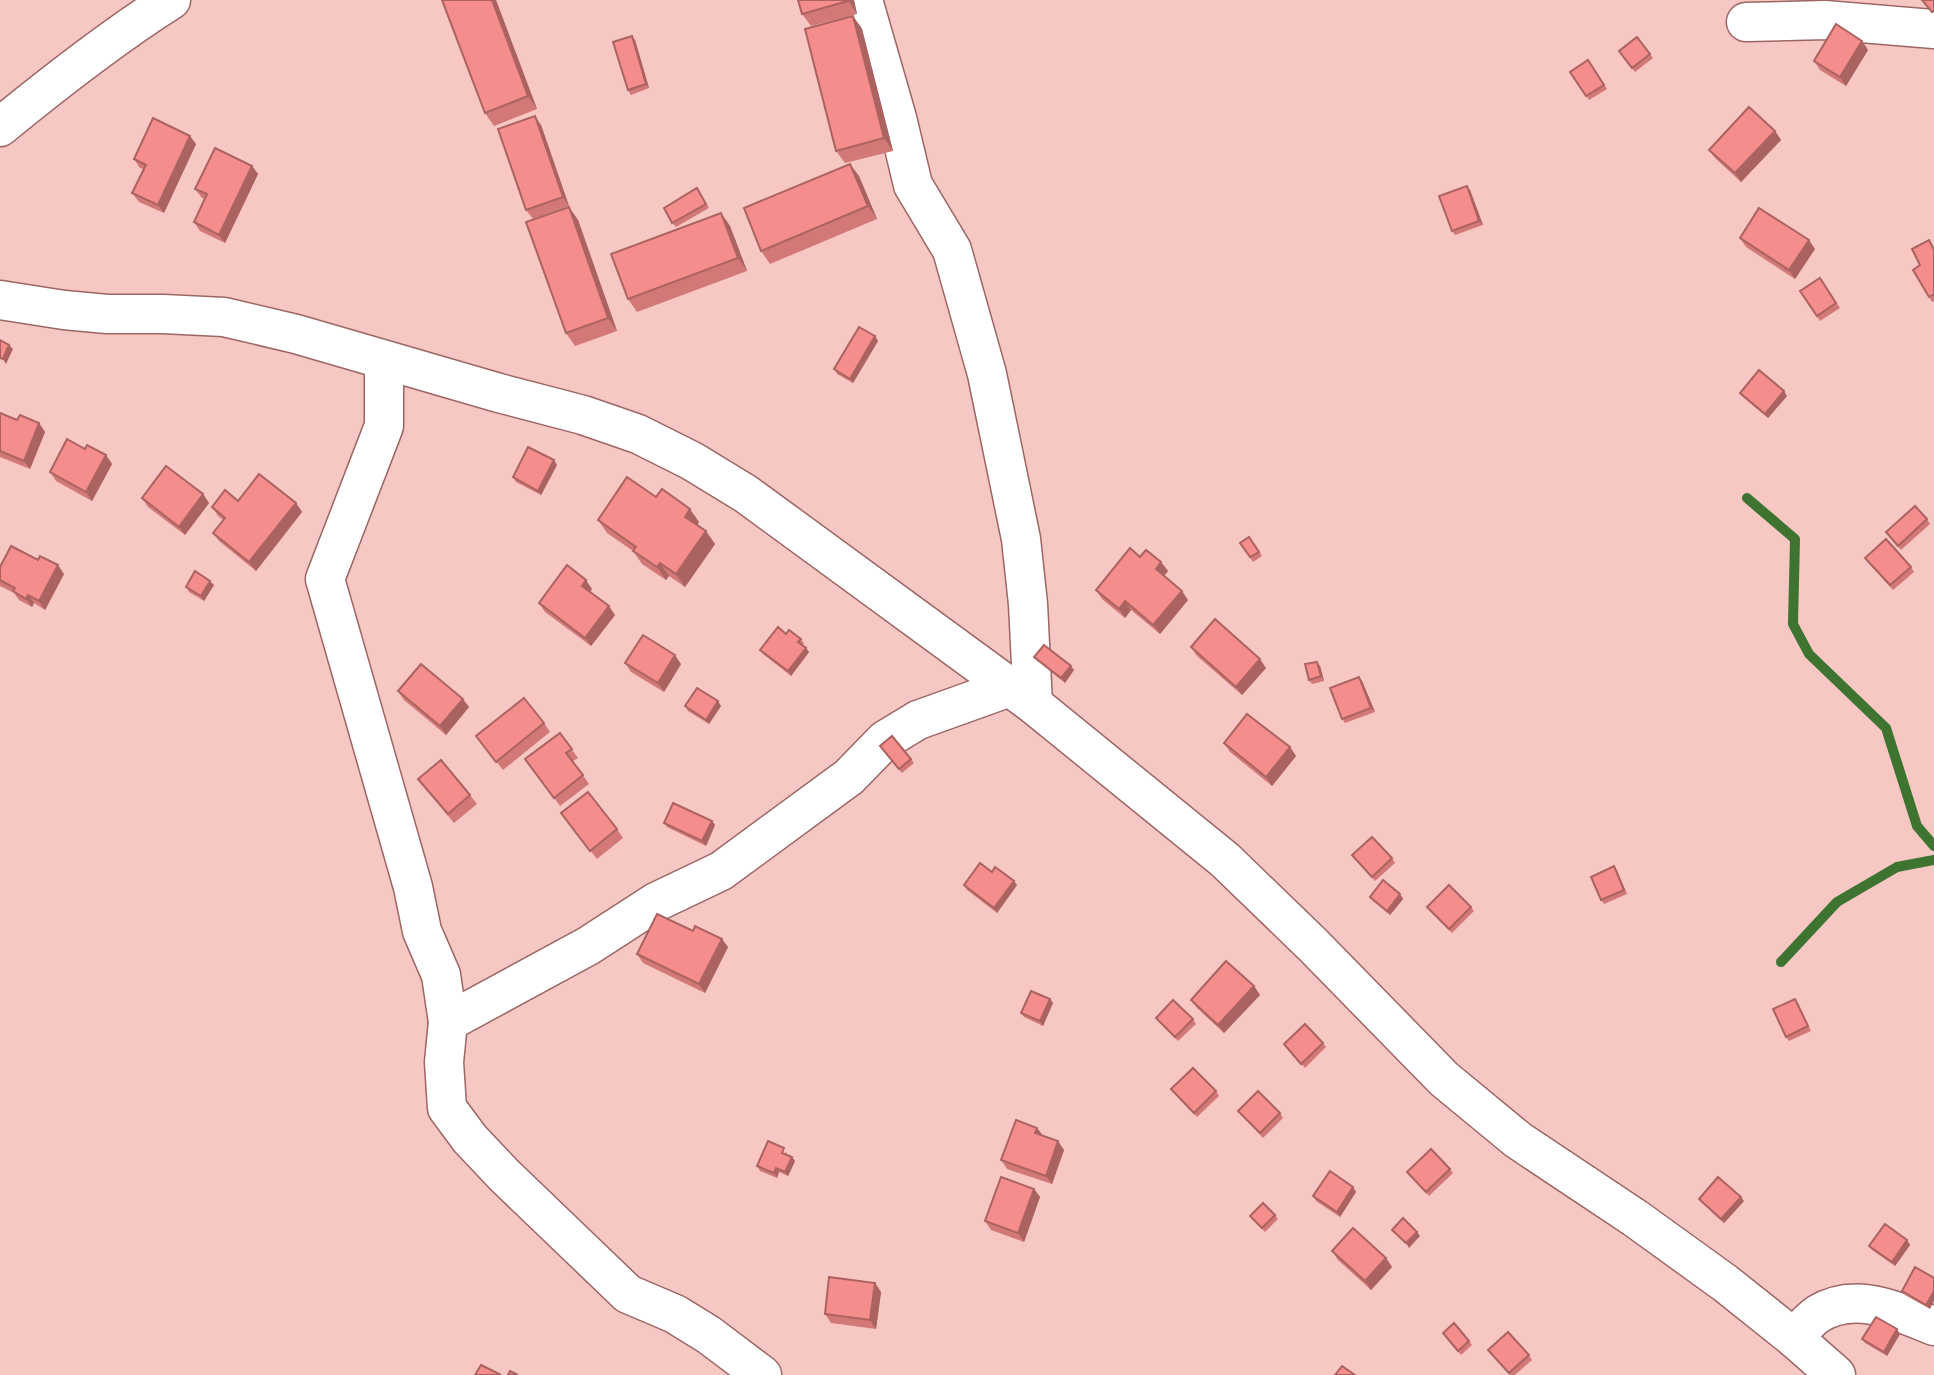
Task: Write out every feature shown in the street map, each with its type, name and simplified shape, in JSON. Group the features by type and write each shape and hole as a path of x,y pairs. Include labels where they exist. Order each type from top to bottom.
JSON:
{"street":[{"path":"0,127 54,83 171,0"},
{"path":"863,0 913,185 952,250 988,374 1021,540 1028,604 1022,696"},
{"path":"1746,22 1825,20 1934,29"},
{"path":"0,300 107,314 224,317 296,334 583,415 638,433 692,461 746,494 1022,696 1225,860 1313,945 1444,1079 1518,1140 1635,1218 1725,1283 1836,1375"},
{"path":"384,360 384,426 325,579 413,887 422,931 441,975 448,1022 444,1062 447,1108 470,1139 628,1294 687,1321 762,1375"},
{"path":"448,1022 588,946 656,901 721,871 849,777 885,740 918,720 1022,696"},
{"path":"1794,1338 1816,1315 1840,1304 1878,1304 1934,1326"}],"building":[{"path":"442,0 492,0 528,96 485,113"},
{"path":"798,0 848,0 848,1 802,14"},
{"path":"1922,0 1934,0 1934,11 1932,12"},
{"path":"853,16 884,138 836,151 805,29"},
{"path":"1836,24 1862,41 1840,77 1814,61"},
{"path":"632,36 646,84 628,90 613,42"},
{"path":"1637,37 1650,54 1632,68 1619,51"},
{"path":"1588,60 1604,85 1586,96 1570,72"},
{"path":"1749,107 1775,131 1735,173 1709,150"},
{"path":"535,116 563,197 526,210 498,129"},
{"path":"153,118 190,136 158,205 132,193 146,165 134,159"},
{"path":"215,148 252,166 219,235 194,222 207,194 195,189"},
{"path":"850,164 868,206 761,251 744,208"},
{"path":"1467,186 1479,221 1452,231 1439,196"},
{"path":"697,188 706,204 672,223 664,208"},
{"path":"569,207 608,318 566,333 526,222"},
{"path":"1759,208 1809,240 1789,270 1740,238"},
{"path":"721,213 738,258 628,299 611,254"},
{"path":"1929,240 1934,250 1934,294 1929,297 1913,270 1920,265 1912,249"},
{"path":"1820,278 1836,303 1817,316 1800,291"},
{"path":"859,327 875,336 850,379 834,369"},
{"path":"0,340 9,345 3,359 0,358"},
{"path":"1759,370 1784,391 1765,414 1740,393"},
{"path":"0,413 17,420 20,415 39,423 24,461 0,451"},
{"path":"67,439 85,449 87,445 106,455 86,492 50,472"},
{"path":"528,447 554,460 538,491 513,477"},
{"path":"166,466 203,494 179,527 142,498"},
{"path":"259,474 296,503 249,562 213,533 225,518 212,507 225,490 238,501"},
{"path":"627,477 656,497 662,489 690,509 685,517 706,531 676,574 660,563 657,567 633,551 636,547 598,520"},
{"path":"1915,506 1927,519 1898,546 1886,532"},
{"path":"1249,537 1259,552 1250,557 1240,543"},
{"path":"1886,539 1911,567 1890,585 1865,558"},
{"path":"11,546 38,560 40,556 58,565 39,601 28,595 26,599 13,591 15,588 0,580 0,567"},
{"path":"1130,548 1140,557 1146,550 1161,562 1156,569 1182,591 1153,625 1125,601 1119,609 1096,590"},
{"path":"567,565 586,580 582,586 609,606 585,638 539,603"},
{"path":"195,571 210,581 201,596 186,587"},
{"path":"1215,619 1260,659 1236,687 1191,647"},
{"path":"778,627 786,634 789,630 801,639 798,642 806,648 788,671 760,650"},
{"path":"643,635 675,655 658,683 625,663"},
{"path":"1044,645 1071,666 1061,678 1034,657"},
{"path":"1317,662 1321,676 1309,680 1305,664"},
{"path":"421,664 463,699 440,726 398,691"},
{"path":"1359,677 1371,708 1342,719 1330,688"},
{"path":"697,688 718,701 706,720 685,706"},
{"path":"524,698 544,723 496,762 476,736"},
{"path":"1247,714 1290,747 1266,777 1224,743"},
{"path":"560,733 572,749 566,753 583,775 554,798 525,759"},
{"path":"892,736 911,759 899,769 880,746"},
{"path":"441,760 470,795 448,814 418,779"},
{"path":"588,792 617,829 590,851 561,813"},
{"path":"673,803 712,821 702,841 664,823"},
{"path":"1372,837 1392,858 1372,877 1352,855"},
{"path":"980,863 992,872 995,867 1014,881 994,908 964,885"},
{"path":"1614,866 1624,890 1601,900 1591,877"},
{"path":"1383,880 1400,894 1387,911 1370,897"},
{"path":"1449,885 1471,907 1449,929 1427,907"},
{"path":"657,914 693,931 695,926 722,939 699,984 637,954"},
{"path":"1226,961 1254,986 1218,1025 1191,1000"},
{"path":"1031,991 1050,999 1040,1021 1021,1013"},
{"path":"1795,999 1808,1026 1786,1037 1773,1009"},
{"path":"1173,1000 1193,1019 1175,1037 1156,1018"},
{"path":"1305,1024 1323,1043 1301,1064 1284,1044"},
{"path":"1193,1068 1216,1091 1194,1113 1171,1089"},
{"path":"1258,1091 1280,1113 1260,1133 1238,1111"},
{"path":"1016,1120 1037,1128 1035,1133 1058,1141 1046,1176 1001,1160"},
{"path":"768,1141 784,1148 782,1153 792,1157 785,1172 776,1168 774,1173 757,1166"},
{"path":"1431,1149 1450,1169 1426,1192 1407,1172"},
{"path":"1330,1171 1353,1187 1337,1212 1313,1196"},
{"path":"1001,1177 1034,1189 1018,1233 985,1221"},
{"path":"1718,1177 1741,1197 1721,1219 1699,1199"},
{"path":"1263,1203 1275,1215 1262,1228 1250,1216"},
{"path":"1403,1218 1417,1232 1406,1243 1392,1230"},
{"path":"1885,1224 1907,1240 1892,1262 1869,1246"},
{"path":"1353,1228 1386,1258 1365,1281 1332,1251"},
{"path":"1915,1267 1934,1278 1934,1291 1926,1305 1902,1291"},
{"path":"829,1277 875,1283 870,1320 825,1314"},
{"path":"1876,1317 1897,1329 1884,1352 1862,1339"},
{"path":"1454,1323 1469,1341 1458,1351 1443,1333"},
{"path":"1508,1332 1529,1355 1509,1373 1488,1350"},
{"path":"481,1365 501,1375 475,1375"},
{"path":"1342,1366 1355,1375 1335,1375"}],"waterway":[{"path":"1747,498 1795,539 1793,624 1809,654 1886,728 1917,826 1934,846"},
{"path":"1781,962 1837,902 1897,867 1934,860"}]}
